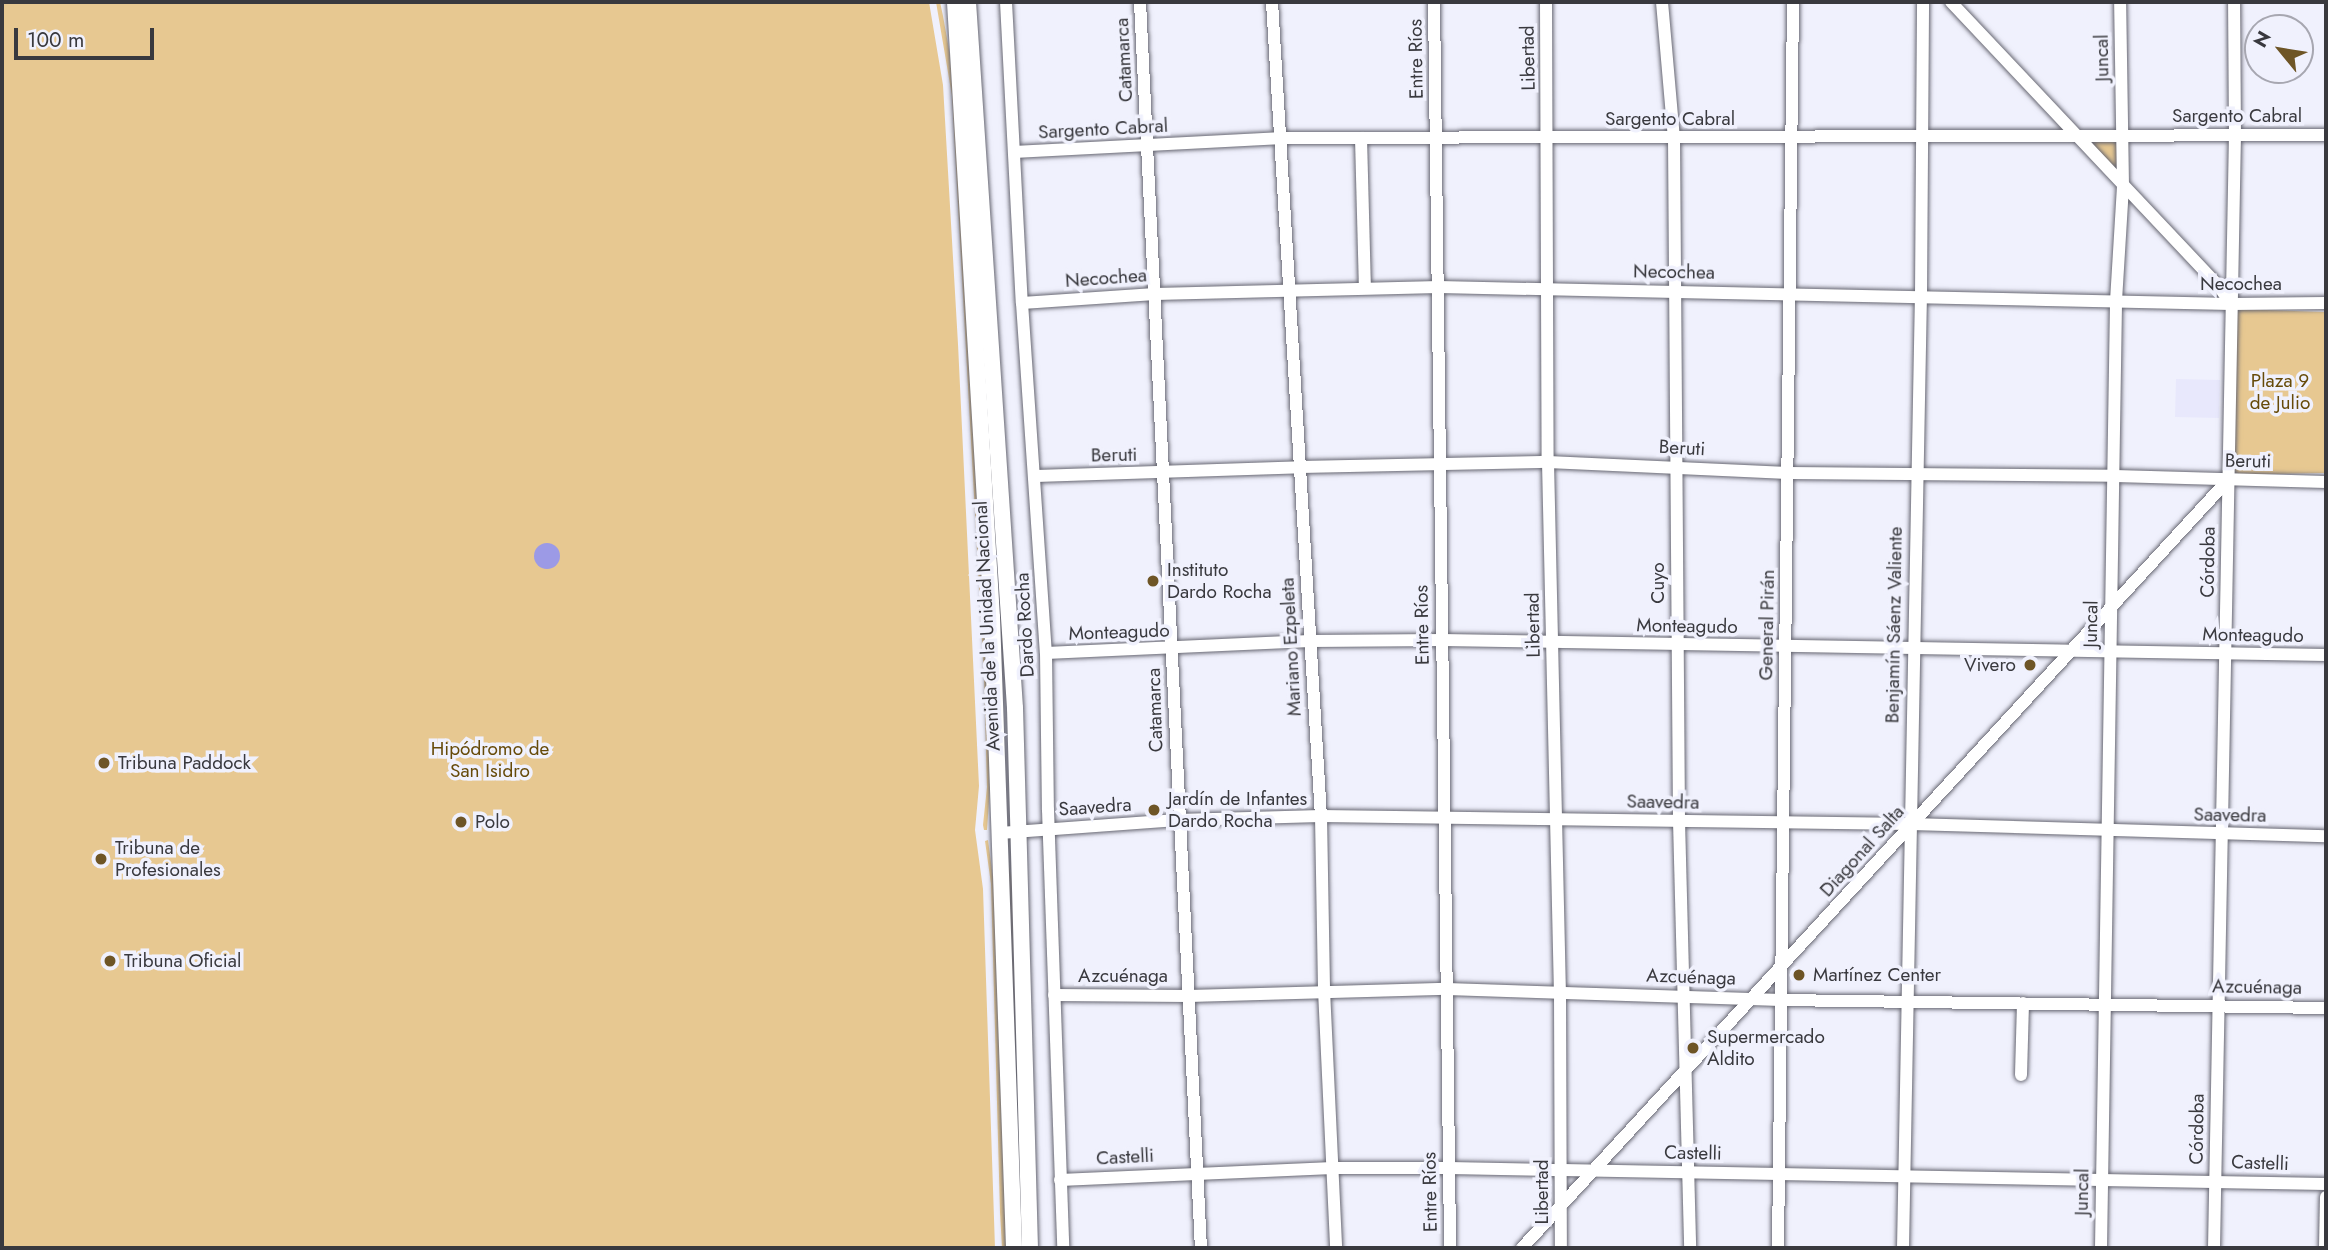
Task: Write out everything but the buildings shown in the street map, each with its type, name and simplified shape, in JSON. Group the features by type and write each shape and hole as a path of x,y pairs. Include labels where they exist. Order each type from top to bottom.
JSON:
{"main road":[{"name":"Avenida de la Unidad Nacional","path":"955,2 992,617 1014,1248"},
{"name":"Avenida de la Unidad Nacional","path":"968,2 1014,695 1030,1248"}],"street":[{"name":"Dardo Rocha","path":"1006,2 1022,303 1036,476 1046,653 1063,1248"},
{"name":"Catamarca","path":"1140,2 1201,1248"},
{"name":"Mariano Ezpeleta","path":"1272,2 1321,816 1324,990 1336,1248"},
{"name":"Entre Ríos","path":"1434,2 1450,1248"},
{"name":"Libertad","path":"1546,2 1549,138 1549,462 1554,820 1560,993 1561,1248"},
{"name":"Cuyo","path":"1662,2 1674,138 1679,821 1690,1248"},
{"name":"General Pirán","path":"1778,1248 1793,2"},
{"name":"Benjamín Sáenz Valiente","path":"1903,1248 1921,296 1923,2"},
{"path":"1951,2 2217,285 2231,304"},
{"name":"Juncal","path":"2101,1248 2116,301 2123,186 2120,2"},
{"name":"Córdoba","path":"2214,1248 2235,136 2234,2"},
{"name":"Sargento Cabral","path":"1015,152 1282,138 1792,139 2326,135"},
{"path":"1361,138 1366,288"},
{"name":"Necochea","path":"1022,303 1154,294 1439,287 2231,304 2326,303"},
{"name":"Beruti","path":"1036,476 1549,462 1788,473 2115,476 2326,482"},
{"name":"Diagonal Salta","path":"1522,1248 2110,612 2229,479"},
{"name":"Monteagudo","path":"1046,653 1310,641 1442,640 2326,655"},
{"name":"Saavedra","path":"1000,833 1178,820 1321,816 1912,824 2326,836"},
{"name":"Azcuénaga","path":"1054,995 1189,996 1324,990 1447,989 1781,1000 2326,1008"},
{"path":"2021,1075 2023,1003"},
{"name":"Castelli","path":"1060,1180 1333,1168 1450,1168 2326,1184"},
{"path":"2325,1248 2326,1197"}],"shaded area":[{"path":"2176,379 2220,380 2219,418 2175,417"},
{"path":"547,543 556,547 560,556 556,565 547,569 538,565 534,556 538,547"}],"green space":[{"name":"Hipódromo de San Isidro","path":"2,2 929,2 943,85 958,344 979,786 975,830 983,889 995,1248 2,1248"},
{"path":"936,2 940,2 950,55 958,173 984,613 990,787 987,830 984,830 983,825 987,787 984,677 952,96"},
{"path":"2122,136 2123,186 2077,137"},
{"name":"Plaza 9 de Julio","path":"2236,309 2326,312 2326,473 2233,475"},
{"path":"988,840 994,885 1006,1248 1002,1248 1000,1212 991,884 985,841"},
{"path":"1008,862 1014,889 1025,1248 1018,1248"}],"place":[{"name":"Instituto Dardo Rocha","path":"1153,581"},
{"name":"Vivero","path":"2030,665"},
{"name":"Tribuna Paddock","path":"104,763"},
{"name":"Jardín de Infantes Dardo Rocha","path":"1154,810"},
{"name":"Polo","path":"461,822"},
{"name":"Tribuna de Profesionales","path":"101,859"},
{"name":"Tribuna Oficial","path":"110,961"},
{"name":"Martínez Center","path":"1799,975"},
{"name":"Supermercado Aldito","path":"1693,1048"}]}
